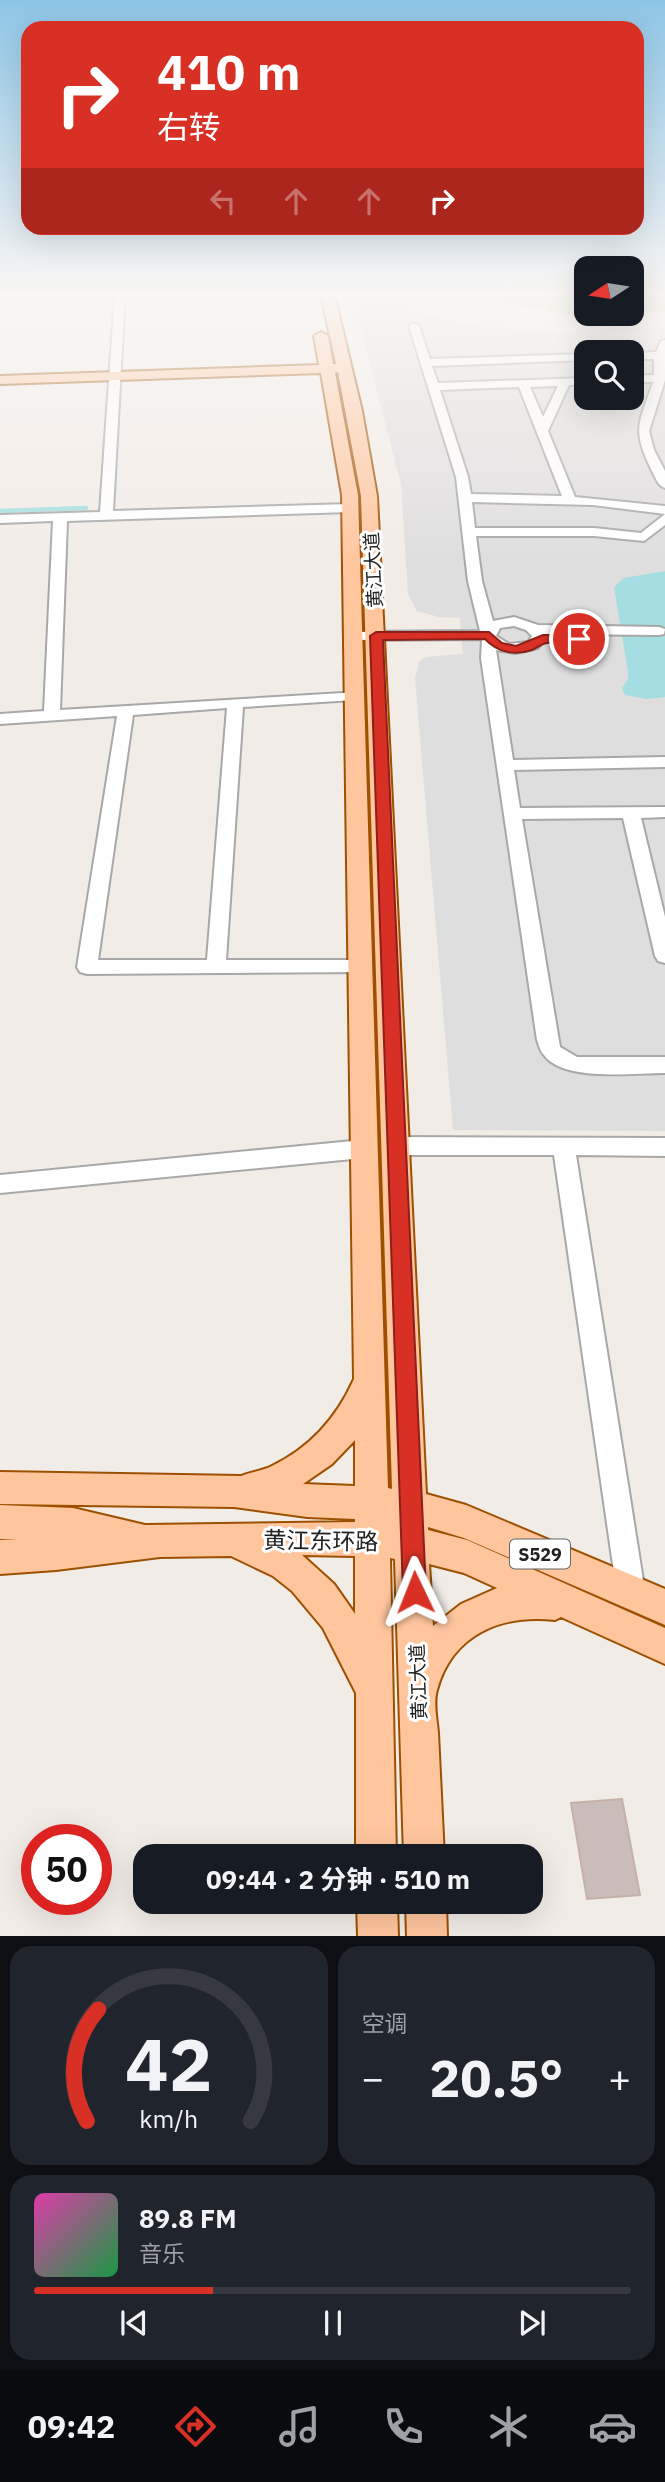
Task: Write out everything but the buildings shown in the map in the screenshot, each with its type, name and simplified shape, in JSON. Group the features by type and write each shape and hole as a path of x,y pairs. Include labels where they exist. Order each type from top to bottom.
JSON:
{"main road":[{"name":"黄江大道","path":"337,384 365,636 397,1146 424,1844"},
{"name":"黄江大道","path":"340,384 369,496 365,636 354,695 376,1844"},
{"path":"234,1491 279,1481 306,1464 351,1419 363,1399 369,1376"},
{"name":"黄江东环路","path":"0,1488 234,1491 307,1501 412,1507 466,1522 665,1607"},
{"path":"0,1522 73,1525 151,1541"},
{"name":"黄江东环路","path":"0,1557 61,1554 151,1541 310,1538 413,1542 436,1546 467,1557 665,1646"},
{"path":"226,1539 262,1549 281,1561 335,1614 360,1659 374,1707"},
{"path":"419,1696 425,1670 434,1654 446,1637 475,1616 492,1608 530,1600 574,1606"},
{"path":"377,1914 378,1936"},
{"path":"426,1914 427,1936"}],"street":[{"path":"106,516 114,384"},
{"path":"493,384 433,387 462,477 466,498 475,581 488,635 489,657 547,1040 552,1052 574,1065 665,1065"},
{"path":"524,384 570,500"},
{"path":"542,430 564,384"},
{"path":"658,384 643,431 643,439 665,484"},
{"path":"466,498 570,500 665,510"},
{"path":"0,519 350,508"},
{"path":"52,716 60,518"},
{"path":"468,532 594,532 644,537 665,518"},
{"path":"488,635 495,625 506,622 525,624 537,634 663,635"},
{"path":"365,636 488,635 498,646 516,649 529,647 537,634"},
{"path":"0,719 354,695"},
{"path":"216,967 235,703"},
{"path":"126,711 87,967 359,967"},
{"path":"505,765 665,762"},
{"path":"513,814 665,812"},
{"path":"631,814 660,915 665,956"},
{"path":"397,1146 665,1147"},
{"path":"564,1147 631,1593"},
{"path":"0,1184 363,1149"}],"shaded area":[{"path":"375,384 574,384 574,410 644,410 644,384 665,384 665,1131 453,1130 415,678 419,662 426,657 463,654 460,618 439,617 417,611 408,594 401,484"}],"water":[{"path":"665,571 665,697 647,699 625,695 622,688 628,679 628,671 614,587 624,578"}],"waterway":[{"path":"0,511 86,508"}],"route":[{"path":"415,1592 376,636 489,635 498,646 516,649 529,647 538,640 549,638 579,639"}]}
